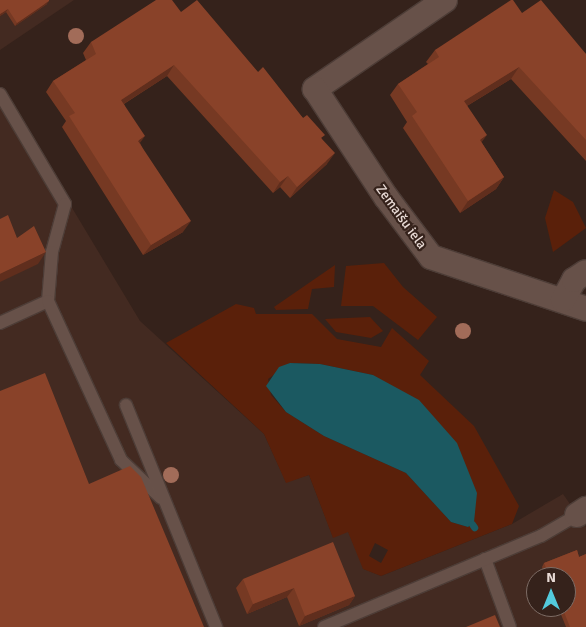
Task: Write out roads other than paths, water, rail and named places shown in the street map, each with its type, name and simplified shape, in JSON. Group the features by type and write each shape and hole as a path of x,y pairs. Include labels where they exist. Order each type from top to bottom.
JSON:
{"street":[{"name":"Zemaišu iela","path":"445,0 315,89 386,197 431,257 586,309"},
{"path":"563,300 574,280 586,272"}],"lane":[{"path":"0,94 65,204 52,252 48,301 121,460 165,501"},
{"path":"0,323 48,301"},
{"path":"126,405 216,627"},
{"path":"324,627 485,560 582,512"},
{"path":"485,560 510,627"}],"water":[{"path":"290,363 320,364 373,375 419,400 457,443 477,493 474,522 468,527 451,522 406,473 324,436 286,412 266,386 279,367"}]}
